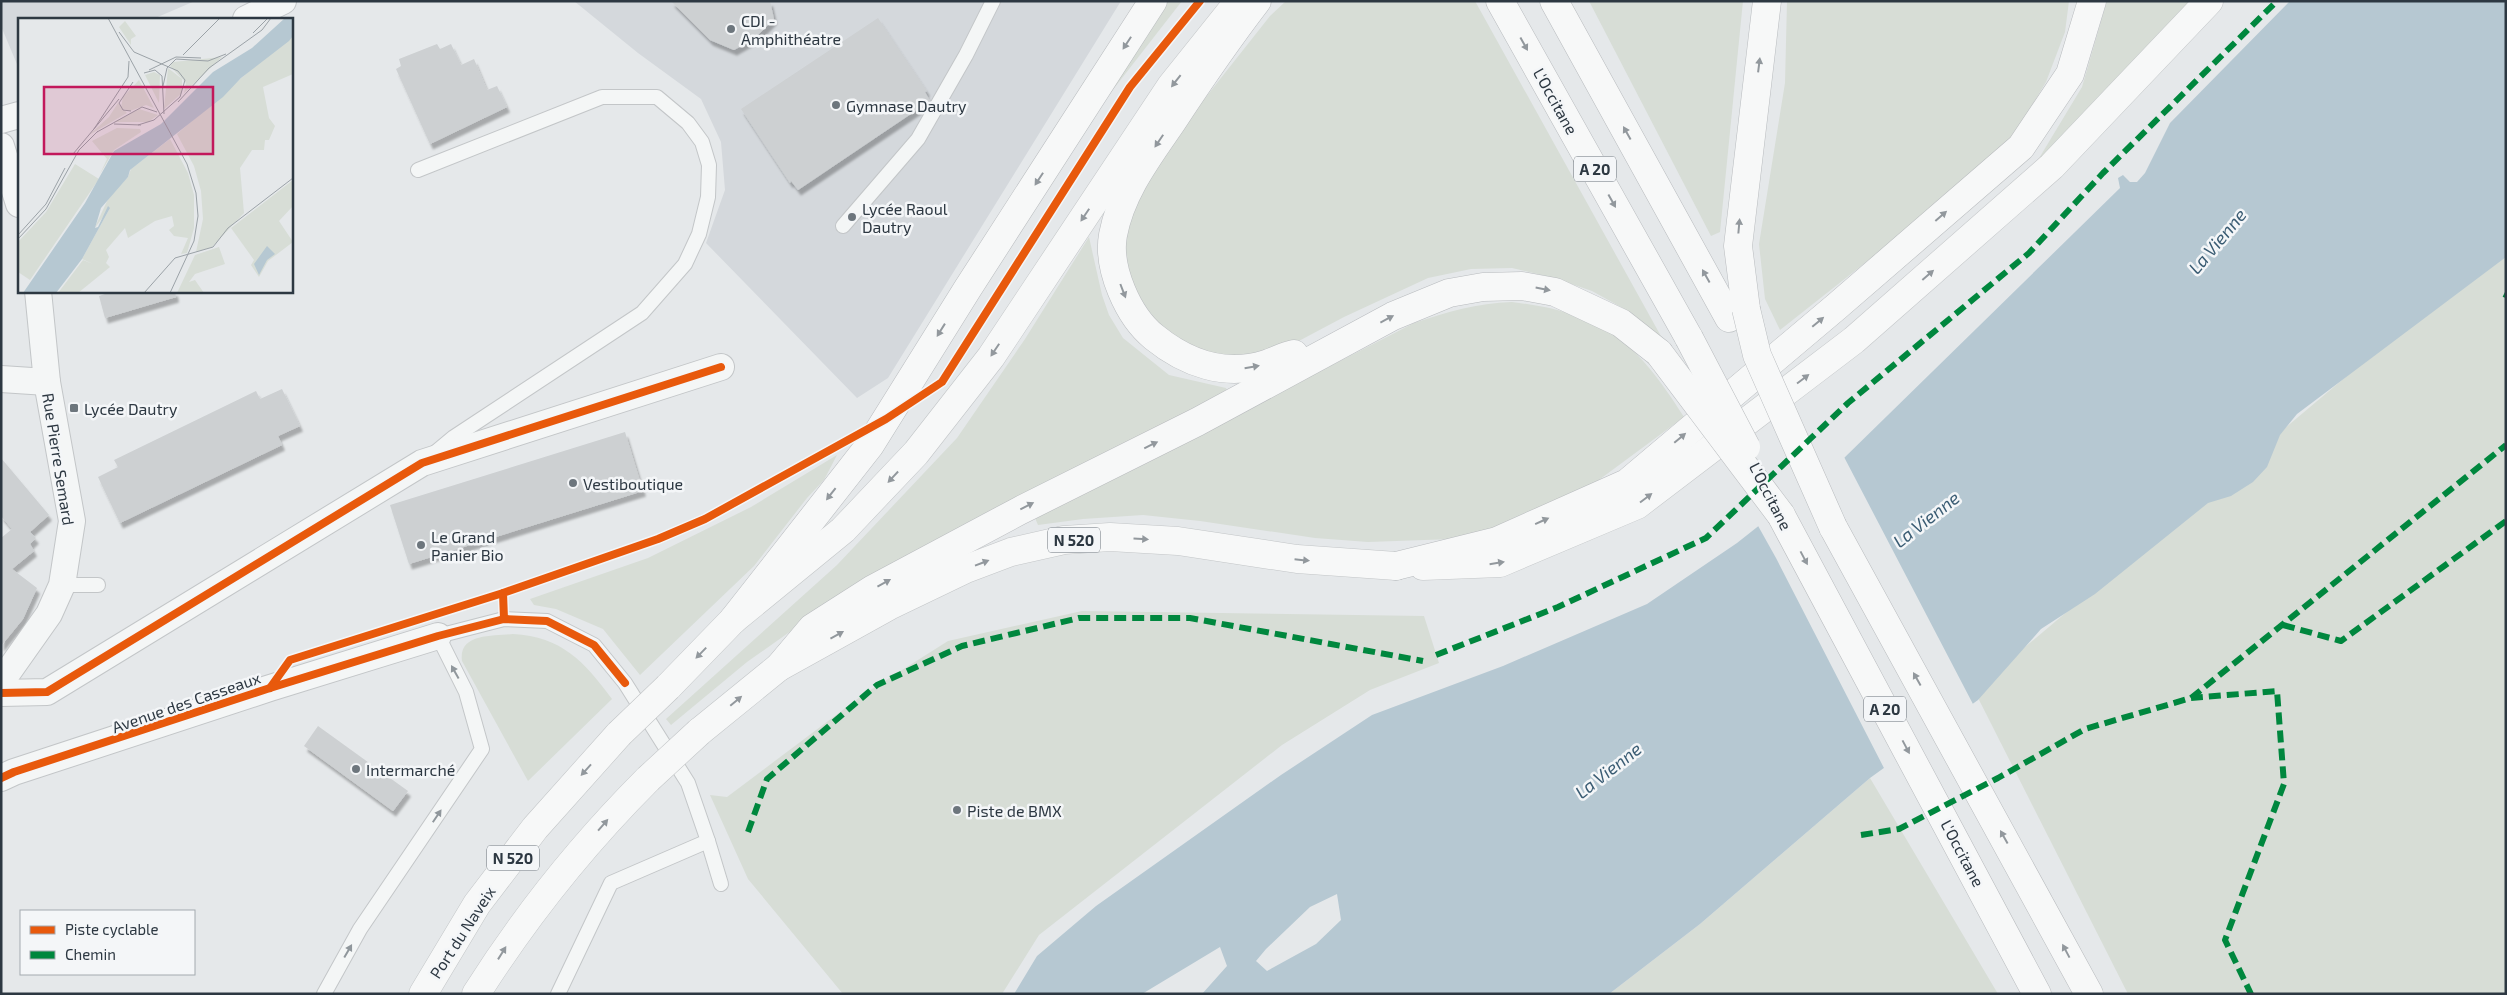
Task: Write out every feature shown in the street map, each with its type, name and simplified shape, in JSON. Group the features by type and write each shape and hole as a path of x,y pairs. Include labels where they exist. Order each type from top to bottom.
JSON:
{"main road":[{"path":"733,620 870,445 1153,1"},
{"name":"N 520","path":"733,620 843,530 916,454 991,357 1172,86 1239,1"},
{"path":"1257,1 1222,46 1137,173 1121,207 1113,237 1114,262 1120,286 1129,307 1149,332 1167,347 1183,356 1217,368 1240,369 1265,364 1351,338"},
{"name":"L'Occitane","path":"1500,1 1689,338 1781,515 1990,902 2037,994"},
{"name":"A 20","path":"1554,1 1738,314 1833,527 2089,994"},
{"path":"1738,314 1738,246 1767,1"},
{"path":"1396,566 1498,541 1627,483 1836,307 2021,147 2070,74 2092,1"},
{"path":"1396,566 1500,564 1637,505 1854,340 2052,166 2209,1"},
{"path":"779,667 812,628 873,589 1020,510 1197,422 1351,338 1415,306 1448,293 1483,287 1522,286 1555,292 1621,323 1659,353 1781,515"},
{"name":"N 520","path":"476,994 509,941 563,872 648,778 699,732 779,667 889,606 966,569 1011,552 1064,540 1110,537 1178,541 1297,559 1396,566"},
{"name":"Port du Naveix","path":"423,994 477,904 535,828 618,734 668,687 733,620"}],"street":[{"path":"248,18 282,1"},
{"path":"1,120 18,115"},
{"path":"1,146 18,201"},
{"path":"38,292 46,382"},
{"path":"1,693 47,692 422,463 720,367"},
{"name":"Rue Pierre Semard","path":"1,379 46,382 72,521 62,585 49,614 1,682"},
{"name":"Avenue des Casseaux","path":"1,778 14,772 270,688 438,636"}],"lane":[{"path":"844,226 918,139 966,55 993,1"},
{"path":"418,170 602,97 657,98 688,123 702,142 709,165 708,197 699,234 685,264 642,312 454,437 422,463"},
{"path":"62,585 98,585"},
{"path":"324,994 360,929 482,749 466,692 438,636 504,618 547,621 594,645 624,683 688,783 708,841 720,884"},
{"path":"558,994 611,883 708,841"}],"shaded area":[{"path":"1,1 195,1 155,18 18,18 18,67 1,26"},
{"name":"Lycée Raoul Dautry","path":"574,1 1121,1 888,378 857,398 706,243 725,190 721,142 701,99 638,53"},
{"path":"1163,1 1182,1 1094,114"},
{"path":"1286,1 1475,1 1662,338 1628,311 1592,291 1554,278 1512,268 1471,269 1428,278 1344,317 1280,351 1255,358 1205,354 1156,327 1132,288 1123,250 1132,209 1146,182 1198,107 1270,16"},
{"path":"1589,1 1743,1 1720,232 1711,236"},
{"path":"1787,1 2069,1 2065,32 2046,82 2008,145 1908,229 1780,330 1765,299 1759,244 1785,83"},
{"path":"2107,1 2190,1 2035,165 2082,87"},
{"path":"1089,237 1102,295 1109,315 1123,338 1169,375 1226,388 1228,395 846,592 747,662 671,725 666,719 837,565 957,438 1025,339"},
{"path":"2506,242 2506,994 2128,994 1974,690"},
{"path":"1512,302 1571,314 1594,323 1614,335 1650,369 1684,417 1588,488 1492,530 1453,539 1368,542 1315,538 1200,521 1143,515 1083,519 1038,525 1035,518 1414,323 1462,309"},
{"path":"837,455 824,480 807,498 754,566 640,675 603,629 556,609 534,605 530,599 648,558 751,507"},
{"path":"1082,611 1424,616 1439,663 1370,690 1282,745 1039,935 1002,994 843,994 748,879 710,795 727,797 864,694 948,641"},
{"path":"513,634 545,640 570,653 592,673 612,699 528,781 462,661 462,652 471,641 487,636"},
{"path":"1870,778 1998,994 1609,994 1700,924"}],"water":[{"name":"La Vienne","path":"2290,1 2506,1 2506,257 2297,414 2280,435 2267,467 2253,482 2231,496 2208,503 2095,594 2041,629 1978,700 1870,778 1700,924 1609,994 1202,994 1227,966 1220,947 1142,994 1014,994 1037,956 1096,906 1281,775 1372,715 1503,666 1647,604 1737,543 1843,459 2120,188 2118,178 2123,175 2130,182 2137,182 2145,173 2170,123","holes":["1337,894 1341,920 1316,944 1267,971 1256,961 1310,907"]}],"pier":[{"path":"1843,455 1974,706 1885,770 1757,524"}],"building":[{"name":"CDI - Amphithéatre","path":"671,1 770,1 774,19 755,38 734,50 710,40"},
{"name":"Gymnase Dautry","path":"878,18 927,91 925,92 930,101 798,190 791,181 790,183 741,109"},
{"path":"437,44 440,49 451,44 461,65 474,59 487,90 497,86 507,107 430,144 396,69 401,66 399,59"},
{"path":"111,292 175,292 176,297 105,318 99,296"},
{"path":"282,389 300,426 278,436 282,445 120,523 98,477 118,467 114,460 256,391 260,399"},
{"path":"625,432 643,491 409,564 390,505"},
{"path":"1,458 49,515 30,532 36,538 30,544 34,551 12,569 37,588 23,619 1,646 1,538 12,529 1,516"},
{"name":"Intermarché","path":"318,726 408,791 393,811 304,746"}],"marked path":[{"path":"1436,655 1558,607 1706,538 1848,403 2029,253 2103,173 2277,1"},
{"path":"2191,698 2506,445"},
{"path":"2283,625 2341,641 2506,521"},
{"path":"748,832 767,779 877,685 962,646 1079,618 1190,618 1423,661"},
{"path":"1861,835 1899,829 1998,778 2085,729 2191,698 2277,691 2284,784 2225,940 2251,994"}],"cycle path":[{"path":"504,619 503,593 658,539 705,519 886,419 942,382 1130,87 1200,1"},
{"path":"1,693 47,692 422,463 721,367"},
{"path":"270,688 290,660 503,593"},
{"path":"1,778 14,772 270,688 438,636 504,619 547,621 594,645 625,683"}],"place":[{"name":"CDI - Amphithéatre","path":"731,29"},
{"name":"Gymnase Dautry","path":"836,105"},
{"name":"Lycée Raoul Dautry","path":"852,217"},
{"name":"Lycée Dautry","path":"74,408"},
{"name":"Vestiboutique","path":"573,483"},
{"name":"Le Grand Panier Bio","path":"421,545"},
{"name":"Intermarché","path":"356,769"},
{"name":"Piste de BMX","path":"957,810"}]}
